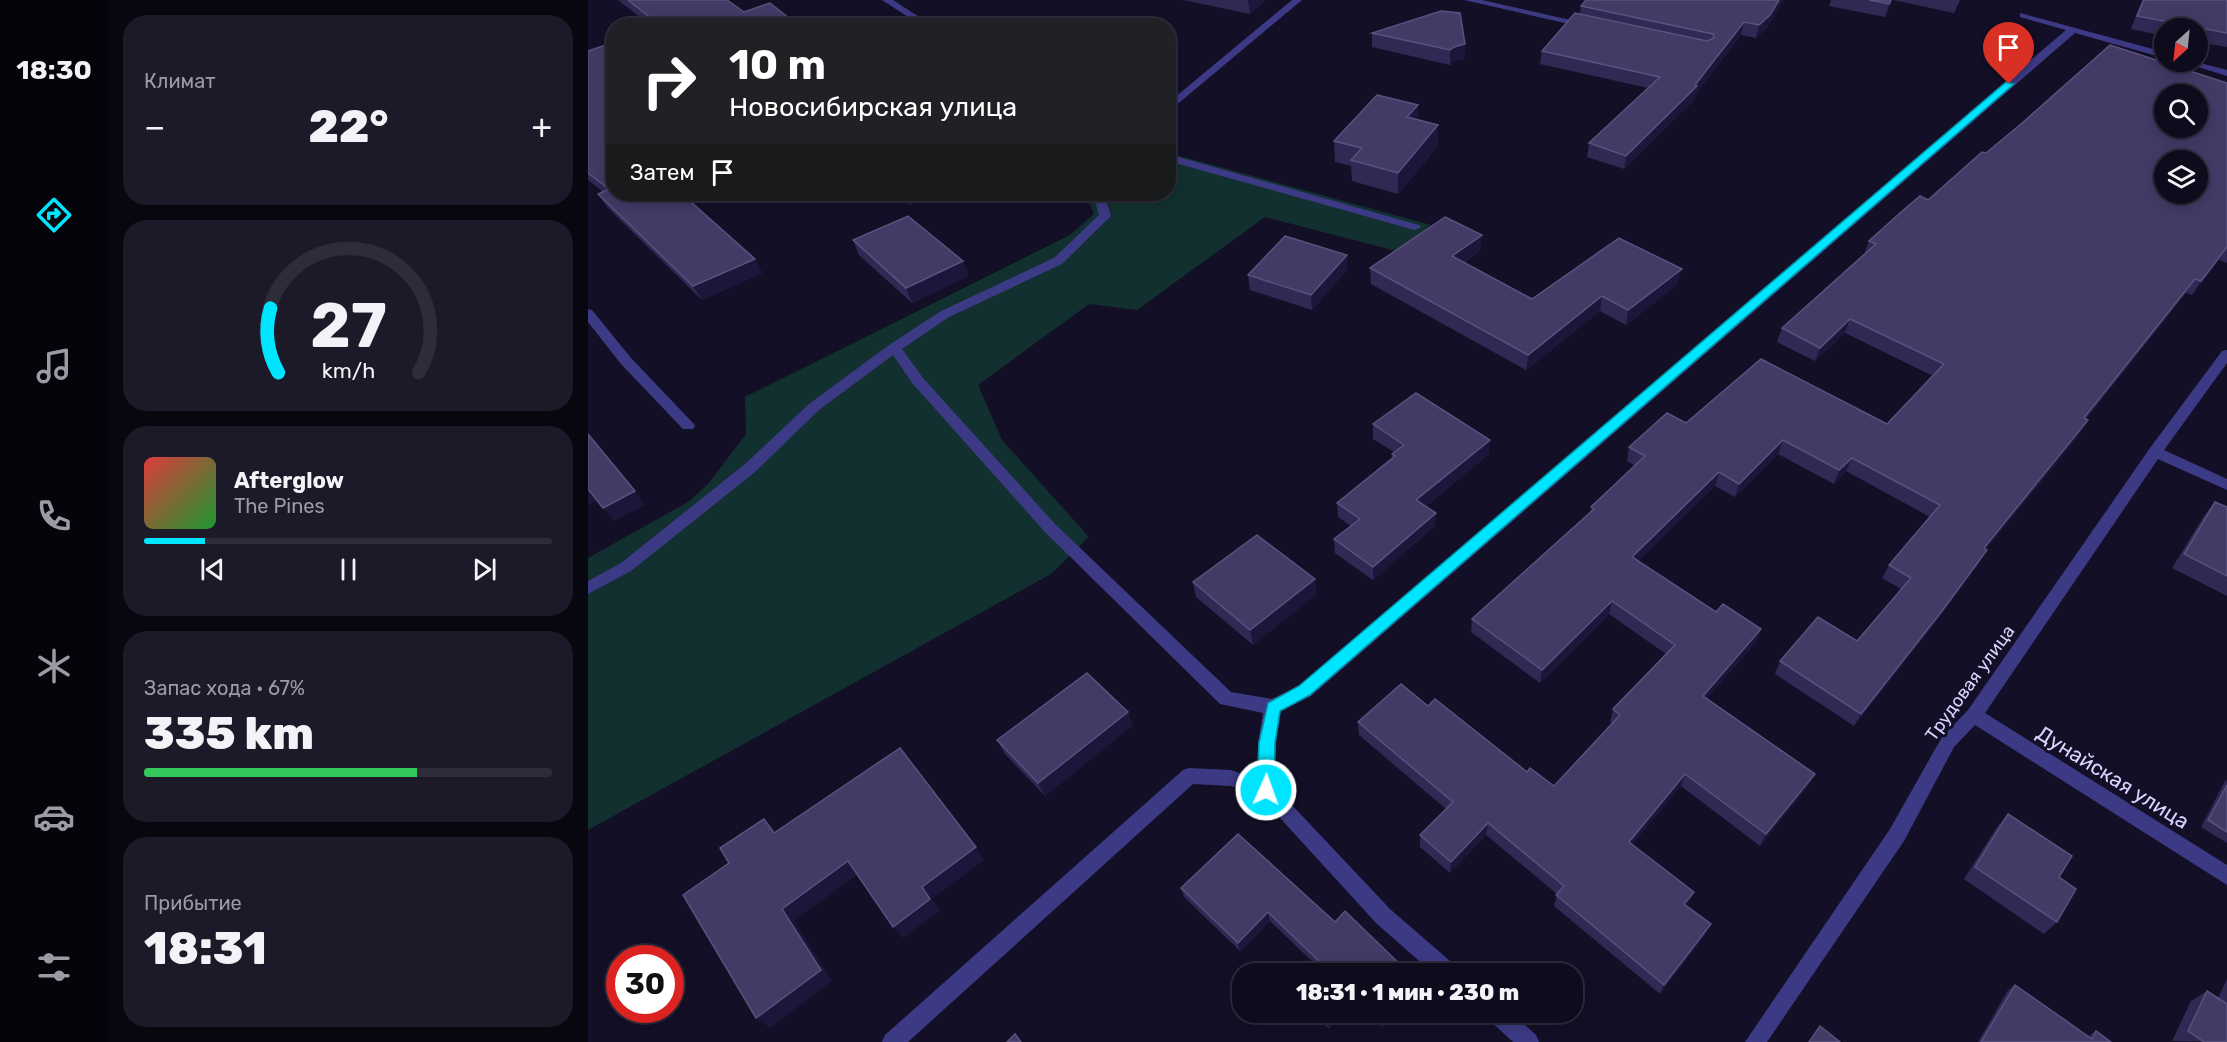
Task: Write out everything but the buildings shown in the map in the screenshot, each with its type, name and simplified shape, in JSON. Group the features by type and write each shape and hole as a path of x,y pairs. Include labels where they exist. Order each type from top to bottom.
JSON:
{"street":[{"path":"886,0 915,18"},
{"path":"1176,102 1297,0"},
{"path":"1469,0 1593,26"},
{"path":"2023,15 2154,52"},
{"path":"894,348 918,381 1050,528 1226,699 1273,707 1305,691 2072,30"},
{"path":"2208,68 2227,73"},
{"path":"1176,159 1415,226"},
{"path":"588,588 626,567 750,468 814,407 894,348 945,314 1058,261 1105,216 1101,201"},
{"path":"588,313 626,361 688,426"},
{"name":"Трудовая улица","path":"1755,1042 1897,835 1948,742 1974,715 2155,452 2227,354"},
{"path":"2155,452 2227,485"},
{"path":"1266,790 1267,743 1273,707"},
{"name":"Дунайская улица","path":"1974,715 2227,876"},
{"path":"892,1042 1189,776 1231,778 1266,790 1383,916 1437,963"},
{"path":"1507,1023 1529,1042"}],"green space":[{"path":"1176,155 1431,225 1400,252 1265,217 1137,310 1089,304 978,385 1002,440 1089,537 1051,574 588,830 588,558 688,502 708,484 746,434 745,397 1070,235 1094,214 1089,201 1176,201"}],"route":[{"path":"1266,790 1267,743 1273,707 1305,691 2009,84"}]}
